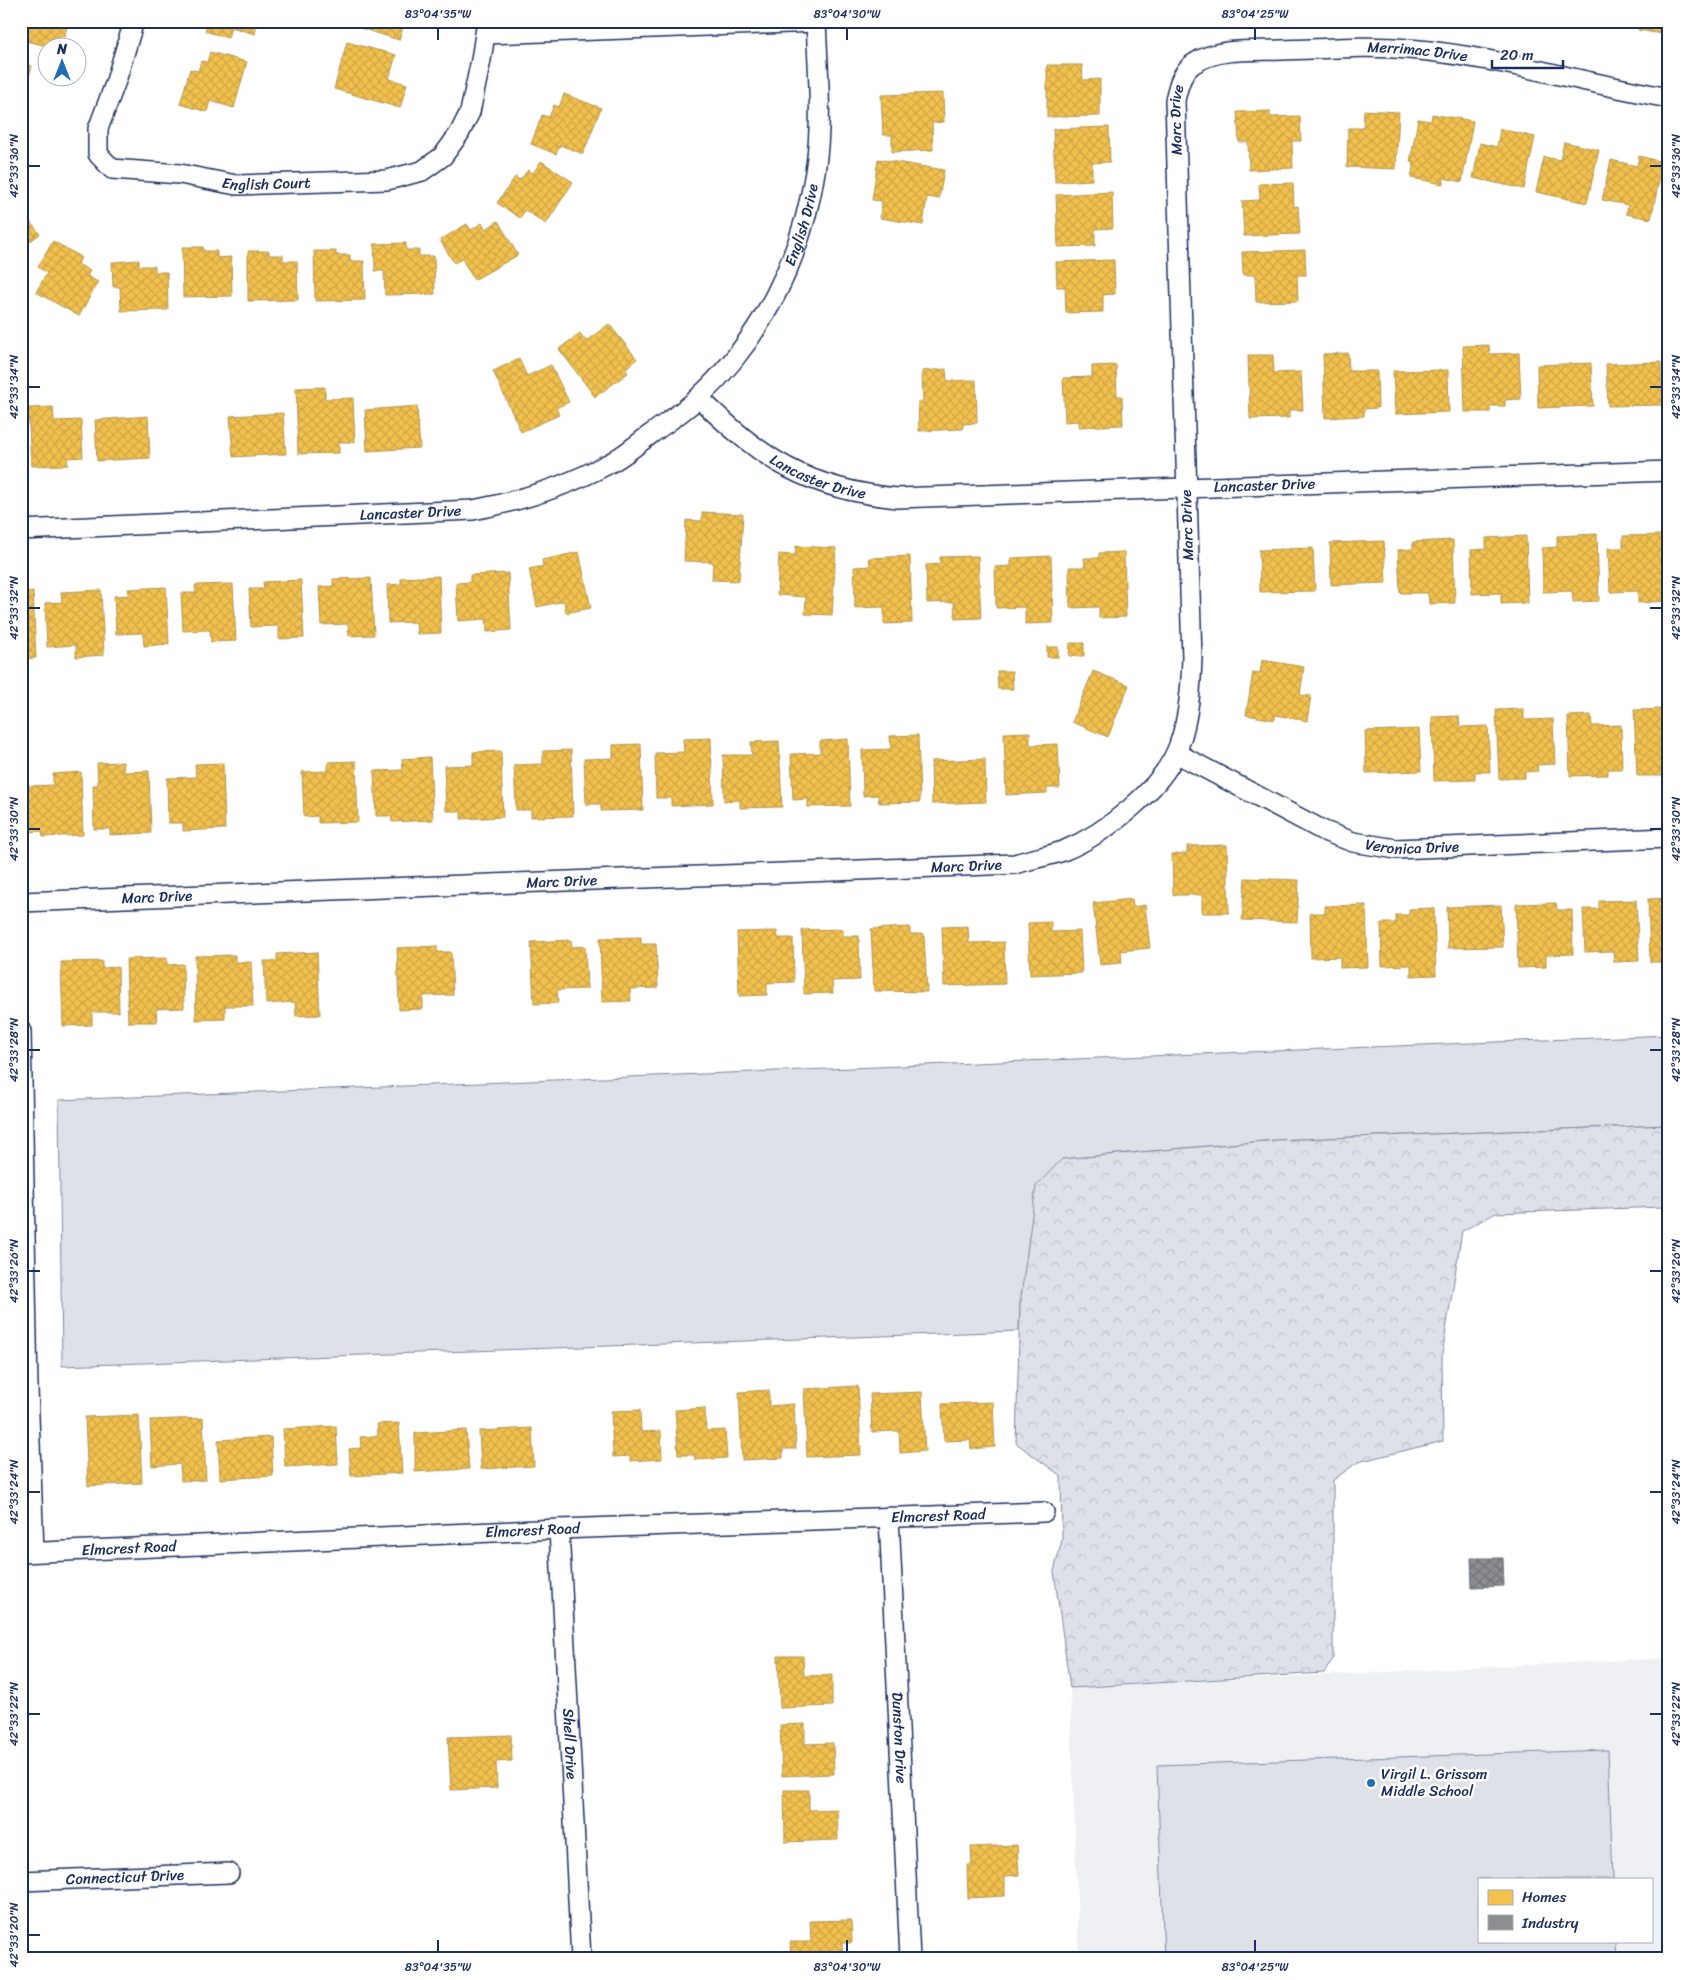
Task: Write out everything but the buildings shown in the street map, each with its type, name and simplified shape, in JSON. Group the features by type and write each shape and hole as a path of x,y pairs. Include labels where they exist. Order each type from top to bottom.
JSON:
{"street":[{"name":"English Court","path":"134,21 116,81 98,129 98,154 112,169 180,174 236,185 387,180 422,171 444,156 459,134 470,112 487,27 816,21"},
{"name":"English Drive","path":"699,398 732,361 758,326 785,278 800,234 812,191 819,144 816,21"},
{"name":"Merrimac Drive","path":"1194,64 1229,52 1362,46 1408,49 1452,54 1538,70 1669,98"},
{"name":"Marc Drive","path":"21,902 1015,864 1063,850 1103,829 1135,805 1154,784 1176,753 1189,701 1192,658 1174,100 1178,84 1184,73 1194,64"},
{"name":"Lancaster Drive","path":"21,530 444,513 513,503 610,464 699,398 728,427 766,457 808,479 856,493 910,498 1669,471"},
{"name":"Veronica Drive","path":"1176,753 1289,815 1353,842 1396,849 1669,838"},
{"path":"21,1031 28,1388 28,1552"},
{"name":"Elmcrest Road","path":"28,1552 559,1529 1044,1512"},
{"name":"Dunston Drive","path":"889,1517 910,1959"},
{"name":"Shell Drive","path":"559,1529 581,1959"},
{"name":"Connecticut Drive","path":"21,1881 229,1873"}],"shaded area":[{"name":"Virgil L. Grissom Middle School","path":"1669,1658 1669,1959 1079,1959 1070,1688"}],"green space":[{"path":"1669,1035 1669,1125 1276,1140 1062,1159 1020,1304 1019,1331 62,1366 59,1100"},
{"path":"1669,1125 1669,1201 1663,1207 1496,1213 1462,1231 1442,1355 1443,1441 1358,1462 1333,1480 1333,1659 1324,1673 1070,1688 1054,1571 1062,1540 1061,1476 1016,1443 1020,1304 1036,1186 1062,1159 1276,1140"},
{"path":"1608,1750 1613,1878 1478,1878 1478,1942 1615,1942 1616,1959 1164,1959 1157,1765"}],"place":[{"name":"Virgil L. Grissom Middle School","path":"1371,1783"}]}
